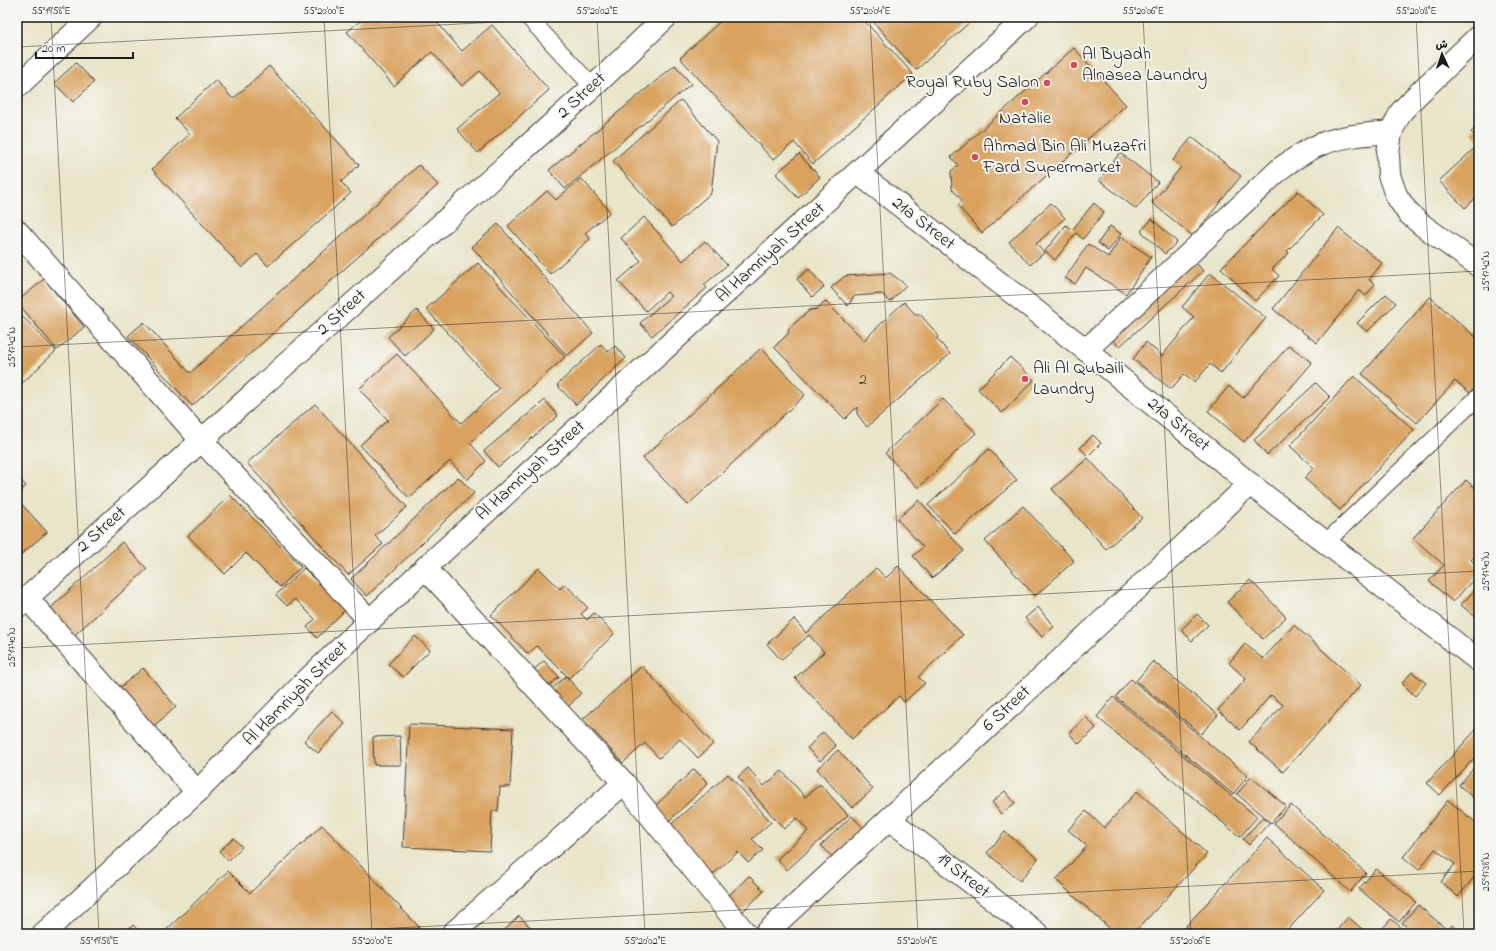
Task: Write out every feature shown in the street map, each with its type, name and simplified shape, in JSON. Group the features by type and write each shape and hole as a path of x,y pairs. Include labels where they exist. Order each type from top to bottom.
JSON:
{"street":[{"path":"17,87 91,17"},
{"name":"2 Street","path":"22,603 593,86 666,17"},
{"name":"Al Hamriyah Street","path":"44,934 197,792 307,680 425,568 1027,17"},
{"path":"1479,36 1401,112 1391,132 1388,153 1389,174 1396,195 1408,213 1422,225 1479,266"},
{"path":"1086,350 1281,168 1302,153 1326,142 1351,136 1391,132"},
{"name":"21a Street","path":"858,173 1086,350 1250,484 1325,543 1479,661"},
{"path":"17,231 201,440 370,621"},
{"name":"6 Street","path":"765,934 1250,484"},
{"path":"425,568 624,783 746,934"},
{"path":"22,603 197,792"},
{"path":"452,934 624,783"},
{"name":"19 Street","path":"889,819 1038,934"}],"lane":[{"path":"528,17 593,86"},
{"path":"1325,543 1479,396"}],"building":[{"path":"356,17 432,17 462,51 492,25 549,90 478,153 457,129 499,93 480,71 462,86 432,52 394,86 347,32 360,21"},
{"path":"725,17 861,17 913,74 813,164 794,142 773,160 680,58"},
{"path":"869,17 966,17 970,22 916,70"},
{"path":"1074,48 1126,105 982,233 958,206 962,200 952,189 951,171 958,165 951,157"},
{"path":"76,63 94,82 73,102 54,83"},
{"path":"675,65 691,84 565,189 549,170"},
{"path":"269,66 359,165 341,182 351,193 268,266 257,254 242,268 152,169 190,134 175,118 216,80 233,99"},
{"path":"681,100 717,141 711,193 672,227 613,161"},
{"path":"1479,125 1479,140 1471,132"},
{"path":"1192,137 1241,176 1193,236 1152,203 1181,167 1173,160"},
{"path":"1478,145 1479,195 1465,208 1439,181"},
{"path":"1120,153 1158,182 1136,209 1099,180"},
{"path":"799,154 820,177 798,198 776,174"},
{"path":"419,165 438,185 192,406 128,336 144,322 190,373"},
{"path":"581,178 610,212 585,233 590,239 550,274 508,226 547,191 556,200"},
{"path":"1298,191 1323,215 1287,251 1289,253 1272,269 1279,276 1255,301 1221,268"},
{"path":"1051,203 1065,218 1036,244 1044,253 1030,265 1009,242"},
{"path":"1094,203 1104,212 1083,239 1076,233 1055,260 1045,251 1066,225 1072,230"},
{"path":"644,217 683,261 705,241 727,265 704,285 707,288 652,336 640,323 671,296 667,292 646,311 618,281 641,261 621,238"},
{"path":"1152,219 1177,242 1165,254 1141,231"},
{"path":"498,224 593,333 567,356 472,247"},
{"path":"1110,226 1121,234 1108,251 1098,243"},
{"path":"1338,228 1382,263 1369,280 1375,284 1366,296 1359,290 1317,343 1273,309"},
{"path":"1121,237 1151,257 1126,294 1086,268 1075,284 1065,278 1088,244 1108,257"},
{"path":"1193,259 1203,271 1119,347 1108,335"},
{"path":"478,263 565,357 470,443 486,461 467,480 450,461 409,498 360,445 388,420 359,389 397,354 461,423 499,389 426,309"},
{"path":"809,269 824,287 812,297 797,279"},
{"path":"890,273 906,285 890,302 882,294 854,296 848,306 831,288 845,276"},
{"path":"1210,273 1266,318 1221,373 1210,364 1195,382 1184,374 1171,389 1133,359 1146,342 1162,356 1194,317 1182,307"},
{"path":"44,279 84,327 57,350 17,302"},
{"path":"1386,294 1396,303 1367,332 1357,323"},
{"path":"1430,297 1479,340 1479,384 1470,393 1455,381 1417,423 1362,374"},
{"path":"825,301 864,340 904,302 915,314 920,314 938,335 937,339 950,354 867,427 857,414 857,407 845,419 774,347 788,334 789,328 810,310 817,309"},
{"path":"417,310 434,329 405,356 388,337"},
{"path":"17,311 56,351 17,388"},
{"path":"601,344 608,352 615,346 626,358 576,405 557,385"},
{"path":"1289,345 1312,363 1244,442 1208,411 1229,386 1243,398"},
{"path":"761,348 805,395 688,505 643,458"},
{"path":"1010,357 1034,380 1002,413 978,389"},
{"path":"1354,376 1414,430 1340,510 1304,478 1314,468 1290,446"},
{"path":"1316,383 1330,397 1267,455 1254,440"},
{"path":"943,399 976,433 918,488 885,453"},
{"path":"545,400 558,416 498,467 484,451"},
{"path":"315,404 407,507 375,536 383,544 348,575 247,463"},
{"path":"1093,435 1101,443 1088,456 1080,448"},
{"path":"989,449 1017,480 955,534 928,505"},
{"path":"1088,458 1142,518 1106,549 1052,489"},
{"path":"17,476 26,486 17,494"},
{"path":"458,477 474,493 367,596 351,579"},
{"path":"1466,480 1479,491 1479,551 1471,560 1479,567 1479,573 1453,602 1429,581 1444,565 1413,538"},
{"path":"230,495 301,567 280,587 246,553 225,574 188,536"},
{"path":"17,499 47,532 17,558"},
{"path":"919,500 964,551 932,578 913,556 923,547 897,519"},
{"path":"1023,506 1074,561 1035,596 985,541"},
{"path":"122,542 147,569 68,641 43,615"},
{"path":"898,566 963,635 918,677 925,683 904,702 899,696 852,739 795,678 824,652 809,635 781,660 767,644 794,619 806,633 876,568 886,578"},
{"path":"304,568 345,610 317,638 307,627 315,619 295,599 287,606 276,595"},
{"path":"539,568 560,589 565,584 588,608 581,614 587,620 594,613 614,634 569,678 537,646 528,654 491,615"},
{"path":"1250,580 1286,617 1263,639 1227,602"},
{"path":"1479,585 1479,620 1461,605"},
{"path":"1038,607 1054,627 1042,637 1025,618"},
{"path":"1197,614 1208,625 1192,641 1181,630"},
{"path":"1294,625 1361,685 1283,772 1249,742 1283,705 1271,695 1240,730 1218,710 1246,679 1229,663 1245,644 1263,659"},
{"path":"415,636 430,650 403,677 388,664"},
{"path":"544,661 559,677 547,688 532,671"},
{"path":"1153,661 1218,715 1201,734 1136,681"},
{"path":"642,666 713,744 698,758 680,739 659,758 645,743 623,763 583,719"},
{"path":"143,668 176,707 149,730 116,691"},
{"path":"1412,672 1426,683 1415,696 1402,683"},
{"path":"566,676 581,693 568,707 551,690"},
{"path":"1131,679 1248,776 1233,794 1116,697"},
{"path":"1113,697 1257,817 1240,837 1097,717"},
{"path":"332,711 345,724 318,753 304,741"},
{"path":"1086,717 1096,728 1079,744 1069,733"},
{"path":"409,724 513,729 510,787 500,787 498,811 492,811 490,851 403,847"},
{"path":"1476,730 1479,733 1479,753 1440,795 1427,783"},
{"path":"823,732 836,746 820,761 807,748"},
{"path":"400,736 401,765 374,765 373,737"},
{"path":"838,750 873,789 852,808 817,769"},
{"path":"1479,762 1479,803 1459,785"},
{"path":"748,768 764,786 782,771 805,797 820,784 848,815 787,870 777,859 808,831 797,818 784,829 738,777"},
{"path":"694,769 708,783 669,821 655,806"},
{"path":"728,774 771,822 752,839 763,850 748,863 738,852 711,876 668,827"},
{"path":"1251,777 1286,806 1271,823 1237,794"},
{"path":"1005,791 1015,803 1001,814 992,802"},
{"path":"1137,791 1207,854 1133,934 1116,934 1056,880 1087,846 1068,830 1086,811 1104,828"},
{"path":"1448,800 1479,825 1479,871 1458,897 1441,882 1455,864 1435,849 1419,870 1403,857"},
{"path":"1291,805 1366,873 1350,892 1274,823"},
{"path":"852,816 866,831 836,861 821,845"},
{"path":"1263,817 1269,823 1249,845 1243,839"},
{"path":"322,825 419,927 412,934 162,934 228,871 250,893"},
{"path":"1005,832 1038,859 1020,881 987,853"},
{"path":"234,838 242,847 228,861 219,851"},
{"path":"1267,838 1324,890 1284,934 1195,934 1186,926"},
{"path":"1376,869 1416,902 1399,922 1359,889"},
{"path":"749,876 764,891 741,913 726,898"},
{"path":"1418,905 1445,928 1439,934 1416,934 1402,923"},
{"path":"519,916 533,930 529,934 500,934"},
{"path":"1348,917 1368,934 1334,934"},
{"path":"1391,919 1409,934 1390,934 1383,928"},
{"path":"133,925 142,934 124,934"},
{"path":"1452,925 1462,934 1444,934"}],"place":[{"name":"Al Byadh Alnasea Laundry","path":"1074,65"},
{"name":"Royal Ruby Salon","path":"1047,83"},
{"name":"Natalie","path":"1025,102"},
{"name":"Ahmad Bin Ali Muzafri Fard Supermarket","path":"975,157"},
{"name":"Ali Al Qubaili Laundry","path":"1025,379"}]}
